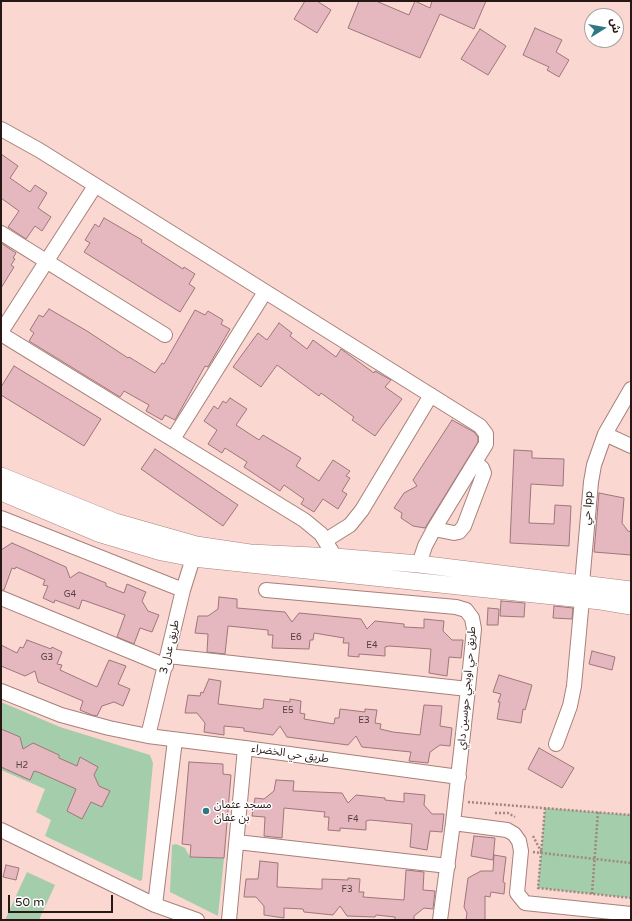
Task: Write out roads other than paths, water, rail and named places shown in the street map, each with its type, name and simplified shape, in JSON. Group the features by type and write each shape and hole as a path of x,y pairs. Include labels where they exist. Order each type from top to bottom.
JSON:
{"main road":[{"path":"1,476 116,522 168,538 202,546 250,553 335,557 419,564 582,591 631,606"},
{"path":"1,492 98,533 162,552 193,558 582,591 631,590"}],"street":[{"path":"1,130 39,150 431,395 484,430 486,444 434,529 425,546 419,564"},
{"path":"95,186 1,333 304,520 316,529 326,540 335,557"},
{"path":"1,233 165,335"},
{"path":"173,439 265,292"},
{"name":"حي lpp","path":"556,744 570,706 574,686 591,482 594,465 605,434 631,389"},
{"path":"326,540 346,528 362,510 431,395"},
{"path":"605,434 631,446"},
{"path":"434,529 454,533 458,532 464,526 483,476 482,468 475,462"},
{"path":"1,518 183,590"},
{"name":"طريق عدل 3","path":"148,736 183,590 193,558"},
{"name":"طريق حي اوبجي حوسين داي","path":"266,590 456,607 466,610 472,618 474,623 459,777 440,920"},
{"path":"1,598 167,661 468,689"},
{"path":"1,691 60,715 109,728 175,740 245,748"},
{"path":"155,905 175,740"},
{"name":"طريق حي الخضراء","path":"229,920 245,748 459,777"},
{"path":"453,823 507,830 514,834 519,841 521,851 517,894 525,903 631,914"},
{"path":"1,830 155,905 197,920"},
{"path":"237,842 448,866"}],"place":[{"name":"مسجد عثمان بن عفان","path":"206,811"}]}
